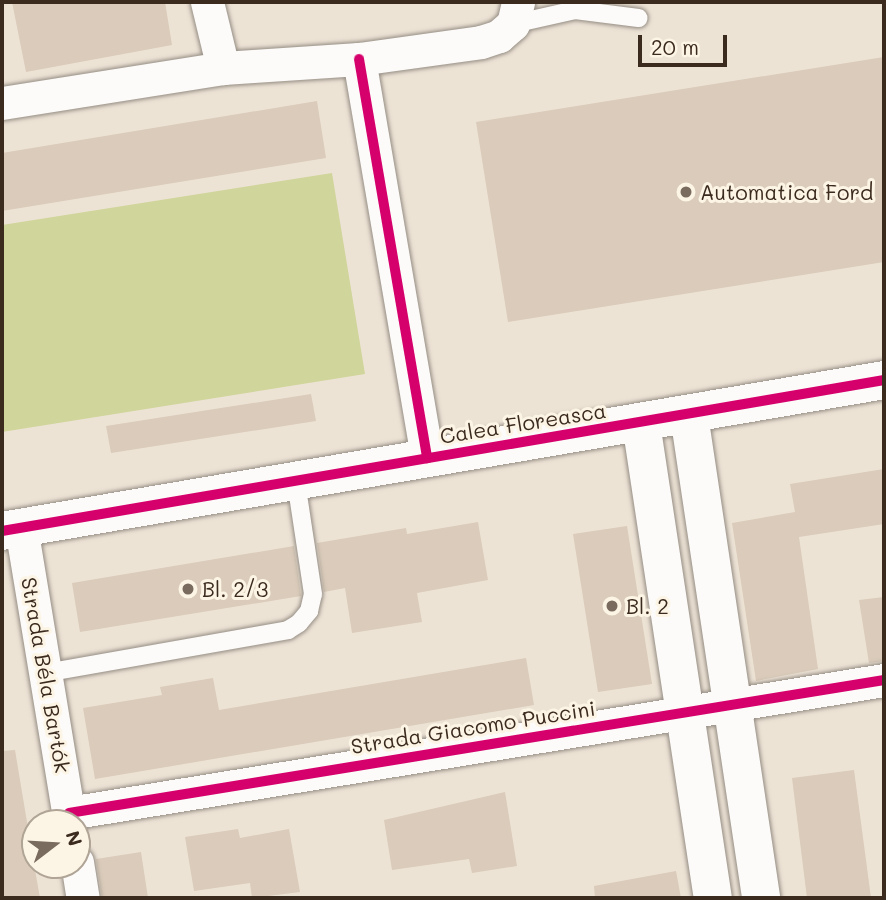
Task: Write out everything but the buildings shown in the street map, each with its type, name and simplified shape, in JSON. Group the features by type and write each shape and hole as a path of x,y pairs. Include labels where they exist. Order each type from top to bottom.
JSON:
{"street":[{"path":"207,2 223,68"},
{"path":"2,103 223,68 359,59 481,42 499,36 515,13"},
{"path":"359,59 427,458"},
{"name":"Calea Floreasca","path":"11,529 884,380"},
{"path":"689,415 761,898"},
{"path":"641,422 713,898"},
{"name":"Strada Béla Bartók","path":"11,529 45,673 68,809"},
{"name":"Strada Giacomo Puccini","path":"91,814 685,711 884,680"},
{"path":"80,879 83,898"}],"lane":[{"path":"515,13 575,10 638,18"},
{"path":"45,673 288,630 299,623 309,611 313,594 296,481"}],"green space":[{"path":"332,173 365,374 2,432 2,225"}],"cycle path":[{"path":"359,59 427,458"},
{"path":"2,531 884,380"},
{"path":"91,809 884,680"}],"place":[{"name":"Automatica Ford","path":"686,192"},
{"name":"Bl. 2/3","path":"188,589"},
{"name":"Bl. 2","path":"612,606"}]}
